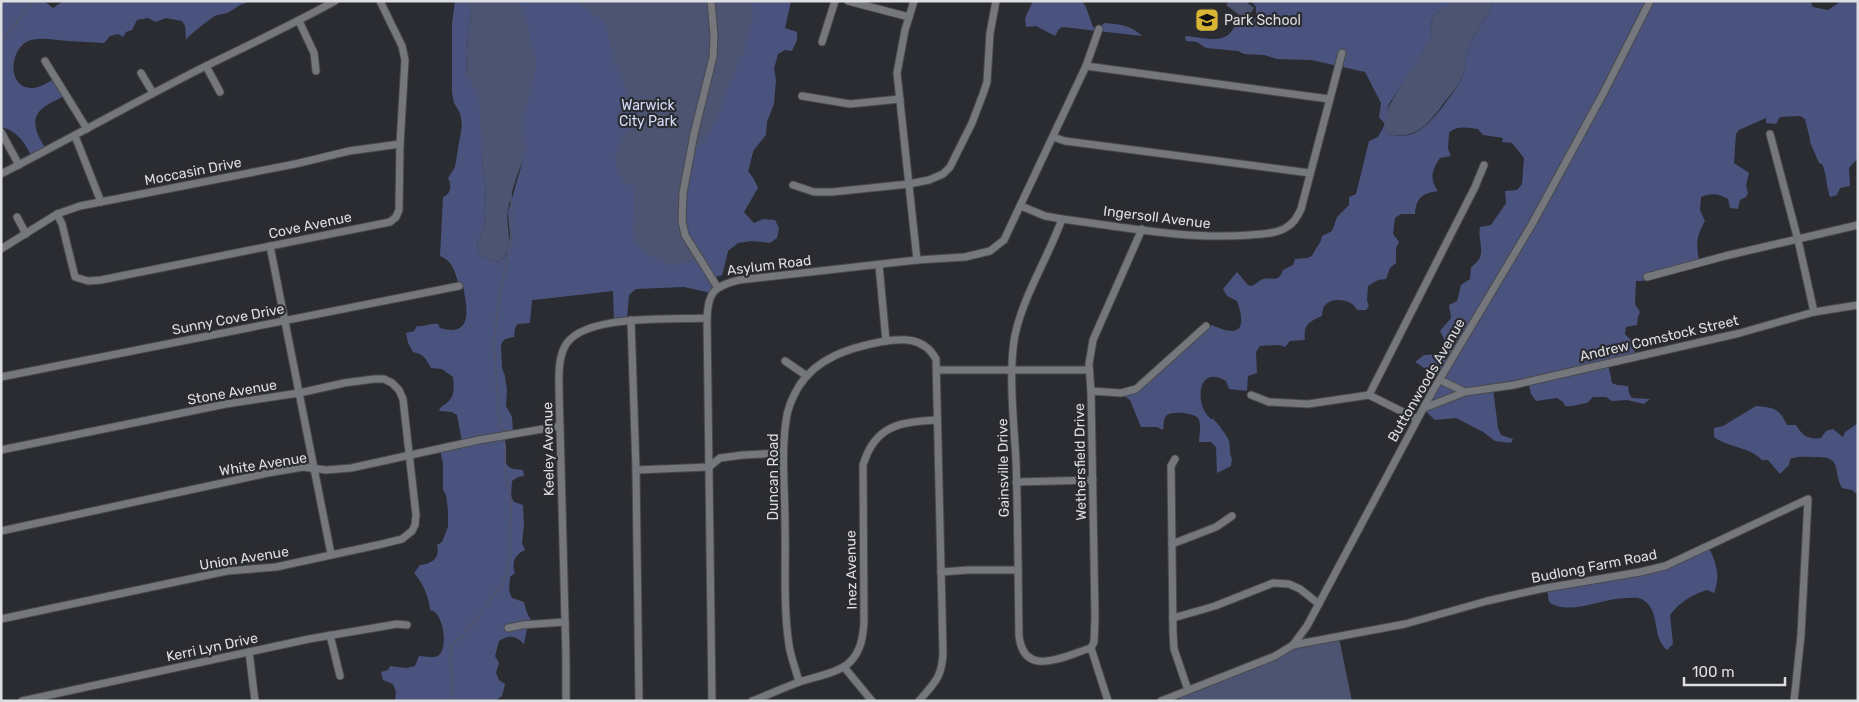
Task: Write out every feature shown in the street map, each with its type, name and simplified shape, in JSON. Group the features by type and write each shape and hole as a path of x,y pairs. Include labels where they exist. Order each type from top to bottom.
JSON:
{"street":[{"path":"1,174 153,93 300,21 335,1"},
{"name":"Cove Avenue","path":"57,214 62,224 75,277 88,281 390,222 396,217 399,210 400,144 405,60 402,46 380,1"},
{"path":"711,1 714,36 713,57 694,134 683,193 682,222 685,235 718,288"},
{"path":"822,42 835,1"},
{"path":"848,1 909,17"},
{"path":"914,1 897,73 917,260"},
{"path":"793,185 814,192 909,184 929,180 943,174 950,167 972,123 987,82 990,33 996,1"},
{"name":"Buttonwoods Avenue","path":"1161,701 1274,656 1293,645 1319,604 1417,419 1534,219 1604,92 1650,1"},
{"path":"300,21 314,52 316,71"},
{"name":"Asylum Road","path":"712,701 707,318 708,303 712,293 721,284 739,280 917,260 965,257 990,251 1004,240 1021,206 1086,66 1099,29"},
{"name":"Ingersoll Avenue","path":"1021,206 1045,216 1062,219 1207,237 1240,236 1278,231 1288,226 1299,214 1342,53"},
{"path":"45,61 87,129"},
{"path":"206,66 220,92"},
{"path":"1086,66 1329,99"},
{"path":"141,72 153,93"},
{"path":"802,96 850,104 900,99"},
{"path":"1,132 19,165"},
{"path":"1770,134 1798,240 1814,312"},
{"path":"75,136 101,202"},
{"path":"1053,136 1065,141 1310,173"},
{"name":"Moccasin Drive","path":"1,249 57,214 80,206 295,164 349,151 400,144"},
{"path":"1369,395 1475,188 1484,165"},
{"path":"17,217 26,234"},
{"name":"Gainsville Drive","path":"1062,219 1053,244 1019,320 1015,338 1012,370 1019,636 1020,646 1026,656 1037,662 1045,662 1090,648"},
{"path":"1647,277 1858,225"},
{"name":"Wethersfield Drive","path":"1090,648 1094,642 1095,618 1089,370 1093,340 1142,229"},
{"path":"270,246 331,554"},
{"path":"879,265 886,341"},
{"name":"Sunny Cove Drive","path":"1,376 459,286"},
{"name":"Andrew Comstock Street","path":"1424,408 1465,392 1514,385 1740,333 1814,312 1858,305"},
{"name":"Keeley Avenue","path":"566,701 559,370 564,348 569,340 580,332 599,325 631,320 707,318"},
{"path":"631,320 636,470 639,701"},
{"path":"1091,392 1120,393 1136,389 1206,326"},
{"name":"Duncan Road","path":"799,682 788,632 784,453 786,420 799,386 817,366 846,350 886,341 915,341 924,344 931,350 936,359 937,370"},
{"path":"785,360 807,376"},
{"path":"919,701 935,684 942,666 937,370 1089,370"},
{"name":"Stone Avenue","path":"1,450 226,404 299,393 344,383 384,379 392,383 399,390 403,399 410,455"},
{"path":"1440,380 1465,392"},
{"path":"1251,395 1269,402 1308,404 1369,395 1417,419"},
{"name":"Inez Avenue","path":"844,667 851,661 859,649 863,638 863,465 866,453 870,444 881,434 899,424 937,420"},
{"name":"White Avenue","path":"1,530 268,473 303,467 326,470 351,468 507,434 560,426"},
{"path":"636,470 710,467 720,458 743,454 784,453"},
{"name":"Union Avenue","path":"1,619 227,571 276,567 402,539 412,531 416,515 410,455"},
{"path":"1175,459 1171,466 1174,649 1188,690"},
{"path":"1016,482 1093,480"},
{"name":"Budlong Farm Road","path":"1293,645 1405,624 1487,601 1540,589 1665,566 1808,499 1801,635 1794,701"},
{"path":"1172,544 1216,527 1232,516"},
{"path":"941,572 1018,570"},
{"path":"1173,618 1215,606 1273,583 1290,584 1300,588 1319,604"},
{"path":"508,628 522,625 565,622"},
{"name":"Kerri Lyn Drive","path":"22,701 330,635 397,624 407,625"},
{"path":"330,635 340,676"},
{"path":"1090,648 1108,701"},
{"path":"249,652 254,701"},
{"path":"752,701 799,682 844,667 872,701"}],"green space":[{"name":"Warwick City Park","path":"468,1 791,1 722,275 704,280 532,300 524,158 509,204 507,217 509,243 505,256 500,262 492,261 479,254 477,246 484,226 486,191 480,134 466,74 468,31 471,14"},
{"path":"1229,1 1245,1 1254,8 1246,20 1226,5"},
{"path":"1453,1 1494,1 1470,46 1461,79 1432,119 1420,130 1406,135 1387,134 1384,122 1386,114 1397,92 1432,36 1430,29 1433,16"},
{"path":"1300,637 1321,640 1339,638 1352,701 1180,701 1179,694 1274,656"}],"shaded area":[{"path":"1,1 44,1 53,8 63,1 246,1 246,3 228,13 215,16 186,40 185,26 182,21 166,18 156,22 148,18 137,20 132,30 126,32 123,37 118,34 110,36 104,43 40,39 31,40 24,44 18,50 15,58 14,75 18,82 24,86 35,88 57,78 68,94 45,106 37,115 35,121 37,131 46,150 32,157 17,135 1,127"},
{"path":"455,1 469,2 471,14 468,31 466,74 474,86 480,106 482,162 486,191 484,226 477,246 479,254 492,261 500,262 506,255 510,236 508,212 525,153 523,118 531,92 536,63 526,17 519,1 575,1 598,17 607,27 614,62 622,76 629,102 636,109 637,126 626,131 616,156 617,166 623,182 634,187 633,234 638,246 656,259 673,265 700,260 686,232 682,204 693,151 704,142 719,115 727,89 742,56 751,28 753,10 751,1 791,1 785,28 797,32 797,40 792,51 785,50 778,54 774,68 776,80 774,104 767,122 766,135 753,151 748,171 758,188 744,212 754,223 763,219 775,220 779,228 777,238 770,243 752,241 738,243 728,251 722,275 712,278 717,287 711,293 684,287 636,289 629,295 627,319 614,321 613,291 532,300 530,323 518,324 515,328 514,337 505,339 501,344 502,368 507,390 506,406 512,417 513,431 504,435 506,462 510,468 523,470 524,476 512,481 511,497 514,502 523,505 522,543 525,550 515,559 513,566 515,573 510,577 509,591 512,598 524,602 530,619 543,623 527,629 524,644 512,637 499,641 495,656 499,663 496,673 499,680 505,684 502,696 495,701 395,701 396,692 393,684 383,680 381,672 388,670 390,666 406,668 415,666 419,656 437,656 442,651 444,638 439,617 430,610 425,590 414,573 420,565 434,560 438,553 437,545 442,542 448,527 448,511 446,495 443,490 443,464 440,449 462,442 457,415 452,412 439,411 452,396 454,387 453,377 442,369 431,368 424,357 413,352 408,343 406,333 414,331 417,326 432,324 438,324 440,328 459,329 466,319 463,286 459,285 451,264 440,256 443,197 448,194 450,189 448,178 455,167 462,125 460,113 454,103 452,92 452,23"},
{"path":"1033,1 1082,1 1093,27 1099,29 1104,23 1120,25 1133,29 1142,36 1063,27 1059,29 1055,36 1036,26 1026,27 1025,18"},
{"path":"1251,1 1453,1 1433,16 1430,29 1432,37 1389,104 1384,123 1379,117 1381,103 1365,72 1311,60 1277,59 1264,55 1206,48 1197,42 1186,41 1186,36 1213,39 1225,37 1234,27 1237,19 1244,25 1252,24 1256,17 1256,7"},
{"path":"1494,1 1810,1 1813,7 1828,10 1841,1 1858,1 1858,158 1849,168 1850,186 1840,188 1837,195 1830,197 1824,168 1819,163 1810,142 1805,119 1800,116 1780,117 1776,124 1766,123 1766,118 1739,130 1736,134 1734,163 1749,173 1746,186 1748,193 1746,197 1740,200 1738,209 1730,208 1728,199 1718,195 1712,194 1701,197 1700,210 1705,221 1698,240 1699,261 1651,274 1643,281 1636,281 1635,304 1640,312 1637,325 1626,327 1625,334 1631,340 1636,355 1608,364 1612,383 1628,386 1632,398 1650,399 1644,404 1627,400 1612,401 1606,397 1593,397 1587,403 1571,406 1565,406 1557,398 1536,401 1531,394 1528,381 1493,388 1498,428 1501,435 1513,439 1511,443 1495,441 1483,432 1456,418 1435,420 1423,409 1439,378 1415,362 1424,355 1440,354 1446,343 1440,331 1451,318 1449,305 1457,301 1461,285 1470,279 1471,267 1480,258 1480,227 1491,225 1506,203 1505,191 1517,190 1522,184 1524,158 1512,143 1502,142 1503,138 1483,135 1478,129 1463,128 1452,130 1449,133 1448,149 1451,156 1440,158 1435,167 1433,182 1438,191 1428,193 1418,200 1415,214 1401,214 1395,218 1393,234 1399,242 1396,248 1396,263 1390,268 1386,279 1378,280 1368,286 1367,300 1369,306 1366,310 1357,310 1346,301 1335,300 1326,304 1323,308 1322,316 1308,324 1305,330 1305,340 1290,341 1285,347 1279,345 1260,346 1256,352 1257,373 1248,376 1247,391 1229,389 1226,381 1216,377 1204,381 1201,388 1202,404 1210,419 1213,419 1218,424 1228,439 1232,459 1231,466 1217,473 1216,447 1211,442 1199,442 1200,423 1195,416 1182,413 1167,415 1163,430 1157,427 1141,427 1130,400 1121,394 1136,389 1212,325 1229,331 1235,331 1239,328 1241,318 1237,301 1227,296 1223,289 1237,272 1248,285 1252,286 1263,279 1279,277 1283,270 1293,265 1295,259 1312,256 1322,236 1332,231 1337,217 1349,205 1349,197 1356,194 1369,141 1378,137 1385,125 1387,134 1406,135 1420,130 1432,119 1459,83 1464,72 1466,56 1470,46"},
{"path":"1756,406 1767,407 1779,412 1787,425 1796,425 1803,434 1812,438 1821,438 1826,431 1833,429 1843,437 1845,432 1858,423 1858,495 1852,490 1842,488 1836,465 1830,459 1823,457 1793,458 1790,459 1789,465 1780,474 1768,460 1762,460 1745,449 1720,441 1714,437 1714,428 1723,426"},
{"path":"1708,546 1717,569 1714,593 1707,590 1696,594 1678,606 1670,615 1673,644 1667,650 1659,638 1649,604 1641,599 1619,598 1566,608 1549,602 1547,588 1663,566"}],"waterway":[{"path":"1,43 33,1"},
{"path":"452,701 450,658 452,644 463,636 503,583 508,569 510,554 511,499 505,472 505,445 499,417 494,343 499,298 511,242 512,214 503,127 505,66 491,13 493,1"}],"place":[{"name":"Park School","path":"1207,20"}]}
